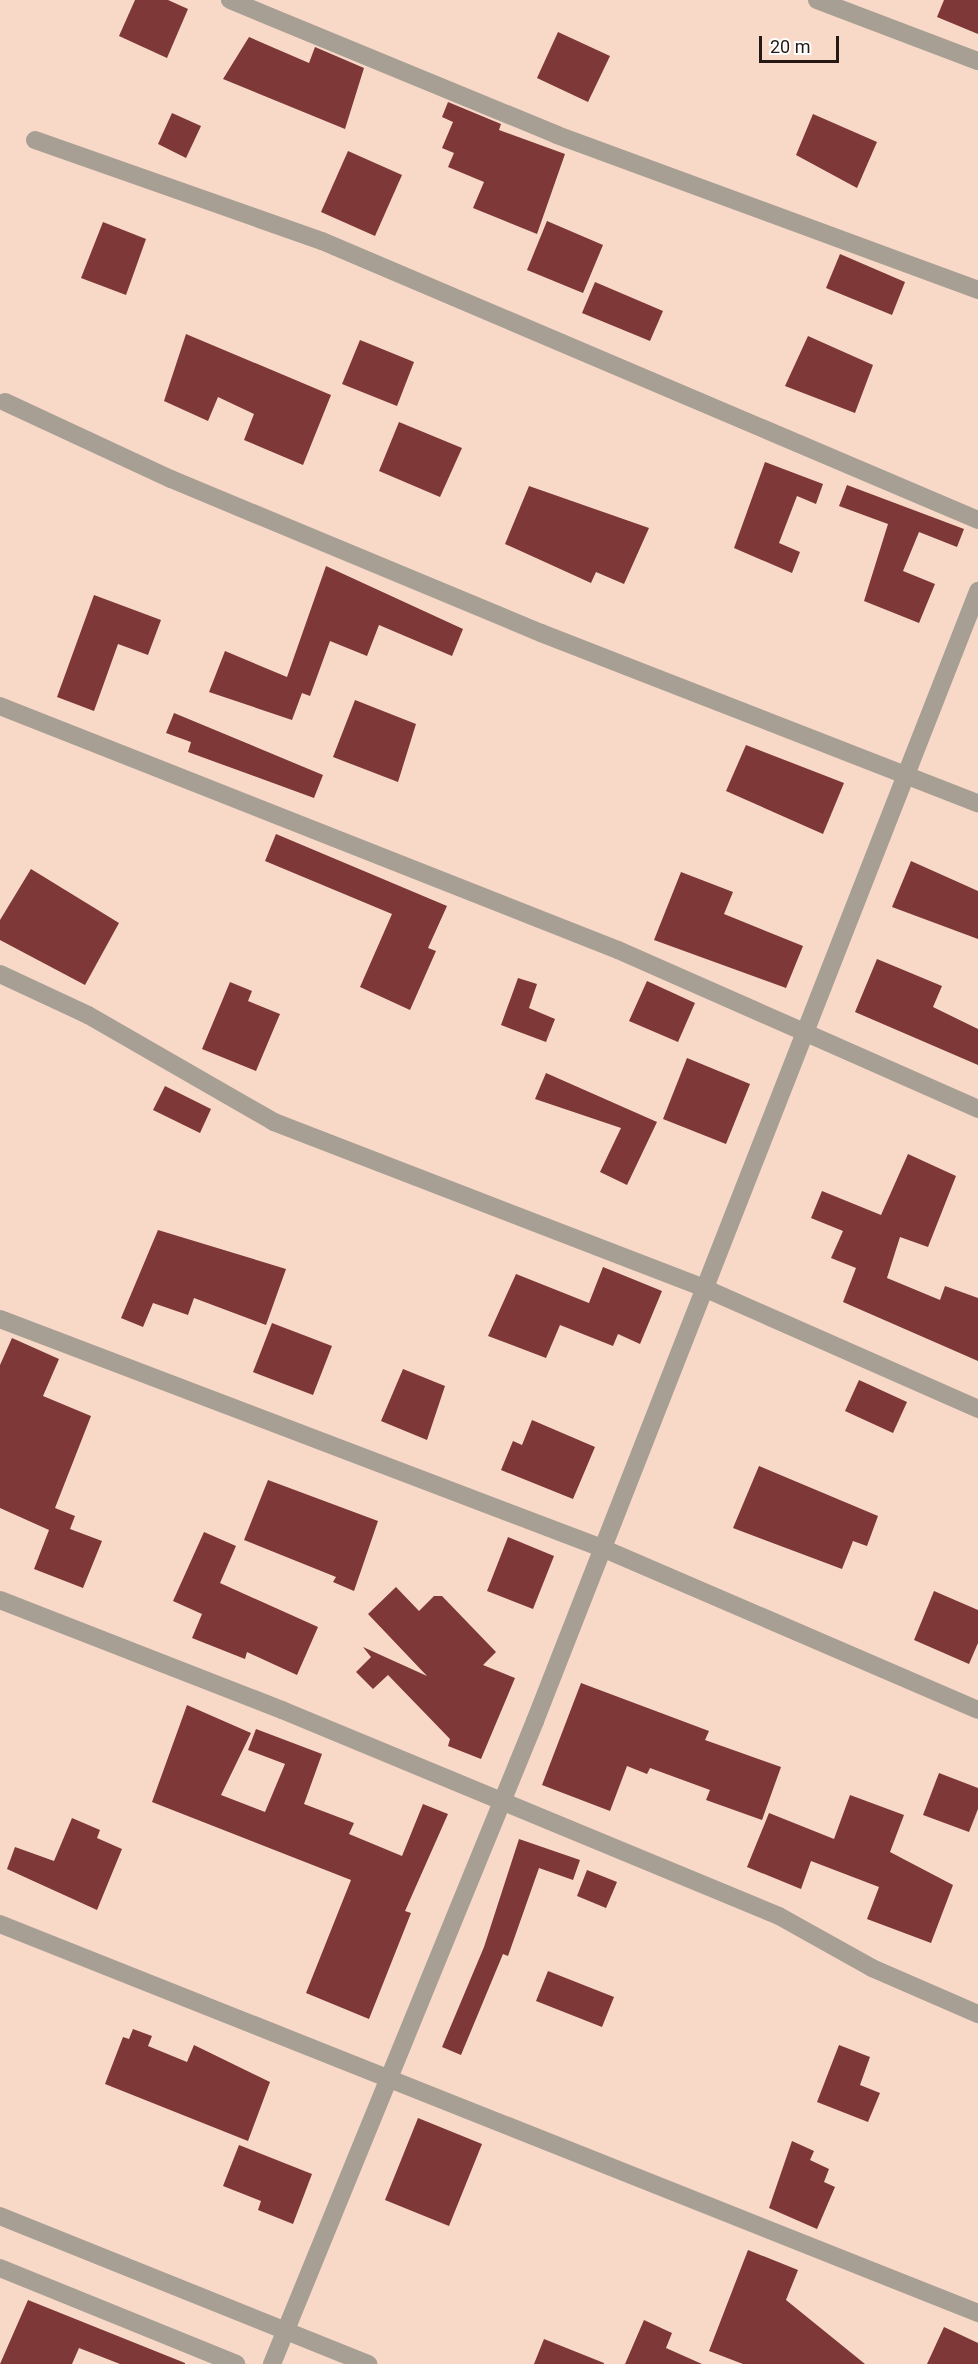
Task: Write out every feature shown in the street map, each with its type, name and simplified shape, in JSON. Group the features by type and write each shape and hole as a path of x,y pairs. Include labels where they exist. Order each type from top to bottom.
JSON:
{"street":[{"path":"230,0 557,135 978,290"},
{"path":"817,0 978,61"},
{"path":"34,140 322,242 978,520"},
{"path":"5,402 171,479 541,633 909,774 978,803"},
{"path":"272,2364 502,1802 704,1288 801,1033 909,774 978,591"},
{"path":"0,706 607,945 801,1033 978,1109"},
{"path":"0,974 88,1016 274,1122 704,1288 978,1408"},
{"path":"0,1319 602,1548 978,1710"},
{"path":"0,1600 779,1916 872,1968 978,2014"},
{"path":"0,1924 978,2313"},
{"path":"0,2216 368,2364"},
{"path":"0,2268 236,2364"}],"building":[{"path":"135,0 168,0 188,9 167,58 119,36"},
{"path":"944,0 978,0 978,34 937,17"},
{"path":"558,32 610,56 588,102 537,78"},
{"path":"249,37 309,63 315,47 364,68 345,129 223,79"},
{"path":"448,102 501,124 499,130 565,154 537,234 473,208 484,182 448,167 454,153 442,148 453,122 442,117"},
{"path":"172,113 201,126 186,158 158,144"},
{"path":"813,114 877,142 857,188 796,155"},
{"path":"348,151 402,175 375,236 321,212"},
{"path":"547,221 603,245 583,293 527,270"},
{"path":"103,222 146,239 126,295 81,278"},
{"path":"840,254 905,282 892,315 826,288"},
{"path":"595,282 663,311 650,341 582,313"},
{"path":"186,334 331,395 303,465 244,440 254,414 218,397 208,421 164,401"},
{"path":"808,336 873,365 855,413 785,386"},
{"path":"360,340 414,362 397,406 342,384"},
{"path":"399,422 462,448 440,497 379,471"},
{"path":"765,462 823,484 816,504 797,496 779,543 800,552 792,573 734,548"},
{"path":"847,485 964,529 957,547 919,532 903,571 935,584 919,623 864,601 888,524 839,506"},
{"path":"529,486 649,528 624,584 596,572 591,583 505,544"},
{"path":"326,566 463,629 452,656 379,625 367,656 330,641 310,696 302,693 292,720 209,692 225,651 287,677"},
{"path":"94,595 161,620 148,655 118,644 94,711 57,697"},
{"path":"355,700 416,724 398,782 333,757"},
{"path":"174,713 323,775 314,798 188,752 191,742 166,733"},
{"path":"746,745 844,783 823,834 726,791"},
{"path":"276,834 447,906 428,948 436,951 410,1010 360,987 392,914 265,861"},
{"path":"911,861 978,891 978,939 892,907"},
{"path":"31,869 119,923 85,985 0,940 0,920"},
{"path":"681,872 733,892 724,914 803,946 786,988 654,940"},
{"path":"877,959 942,986 933,1007 978,1029 978,1065 855,1012"},
{"path":"518,978 537,984 529,1008 555,1019 546,1042 501,1025"},
{"path":"647,981 695,1003 678,1042 629,1021"},
{"path":"230,982 252,991 248,1001 280,1014 256,1071 202,1049"},
{"path":"687,1058 750,1084 726,1144 663,1119"},
{"path":"546,1073 657,1122 627,1185 600,1172 621,1128 535,1099"},
{"path":"165,1086 211,1109 200,1133 153,1110"},
{"path":"908,1154 956,1176 928,1247 900,1237 887,1278 940,1300 945,1286 978,1298 978,1361 843,1302 856,1268 831,1258 843,1231 811,1218 822,1191 881,1215"},
{"path":"158,1230 286,1269 266,1325 194,1298 188,1315 153,1303 143,1327 121,1318"},
{"path":"603,1267 662,1291 640,1344 618,1334 613,1346 560,1325 546,1358 488,1336 516,1274 589,1303"},
{"path":"272,1323 332,1346 313,1395 253,1372"},
{"path":"12,1338 59,1359 43,1396 91,1416 55,1508 75,1516 70,1529 102,1541 83,1588 34,1569 49,1530 0,1508 0,1365"},
{"path":"403,1369 445,1386 427,1440 381,1421"},
{"path":"859,1380 907,1402 893,1433 845,1411"},
{"path":"532,1420 595,1447 573,1499 501,1470 513,1441 522,1445"},
{"path":"759,1466 878,1516 867,1546 853,1541 842,1569 733,1528"},
{"path":"268,1480 378,1521 354,1591 333,1582 336,1577 244,1540"},
{"path":"204,1532 236,1546 220,1583 318,1627 297,1675 247,1652 245,1659 192,1638 202,1614 173,1601"},
{"path":"508,1537 554,1556 533,1609 487,1591"},
{"path":"396,1587 419,1611 434,1596 442,1596 496,1652 483,1665 515,1678 481,1759 448,1746 450,1739 388,1675 373,1689 356,1672 371,1657 363,1647 427,1676 368,1614"},
{"path":"934,1591 978,1610 978,1643 969,1664 914,1640"},
{"path":"581,1683 709,1731 705,1740 781,1767 762,1820 706,1800 710,1790 650,1768 647,1774 627,1766 610,1811 542,1785"},
{"path":"187,1705 251,1733 221,1795 265,1812 285,1764 248,1750 256,1729 322,1754 304,1804 354,1823 349,1834 402,1856 423,1804 448,1814 405,1911 411,1913 369,2019 306,1993 351,1880 152,1802"},
{"path":"939,1773 978,1788 978,1809 969,1832 923,1815"},
{"path":"850,1795 904,1815 890,1852 953,1885 931,1943 867,1919 879,1887 811,1861 801,1889 747,1867 769,1813 834,1839"},
{"path":"72,1818 100,1830 97,1838 122,1849 97,1910 7,1869 15,1847 54,1861"},
{"path":"519,1839 580,1860 573,1880 539,1868 508,1956 503,1954 461,2055 442,2047 484,1947"},
{"path":"587,1870 617,1882 606,1908 577,1896"},
{"path":"548,1971 614,1997 602,2027 536,2001"},
{"path":"133,2029 152,2036 148,2046 187,2062 194,2045 270,2082 248,2141 105,2084 123,2037 129,2039"},
{"path":"839,2045 870,2057 860,2085 880,2093 868,2122 817,2102"},
{"path":"418,2118 482,2144 449,2226 385,2200"},
{"path":"792,2141 814,2151 810,2160 829,2169 824,2182 835,2187 817,2229 769,2208"},
{"path":"239,2145 312,2174 293,2224 258,2210 261,2201 223,2186"},
{"path":"748,2250 798,2270 786,2300 865,2364 743,2364 709,2351"},
{"path":"28,2300 185,2364 120,2364 79,2348 72,2364 0,2364"},
{"path":"644,2320 672,2333 666,2348 702,2364 625,2364"},
{"path":"944,2327 978,2343 978,2364 927,2364"},
{"path":"544,2339 604,2363 604,2364 534,2364"}]}
